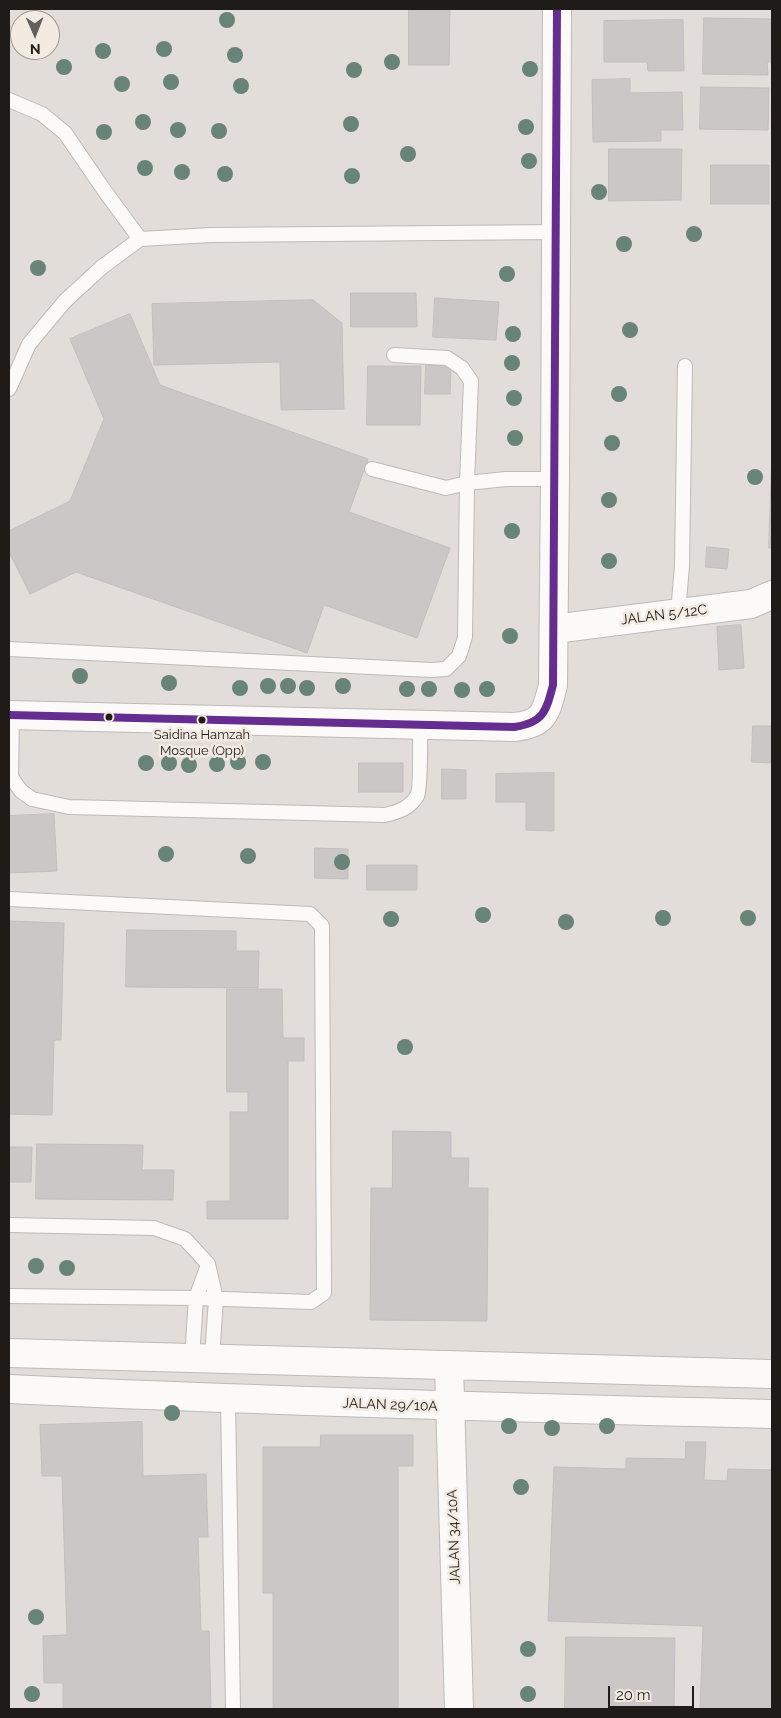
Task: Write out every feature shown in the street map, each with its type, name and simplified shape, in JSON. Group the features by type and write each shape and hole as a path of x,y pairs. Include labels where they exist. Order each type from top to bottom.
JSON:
{"street":[{"path":"10,715 514,727 530,725 541,717 548,703 553,685 557,9"},
{"name":"JALAN 5/12C","path":"554,629 751,604 772,595"},
{"path":"9,1352 772,1374"},
{"name":"JALAN 34/10A","path":"450,1365 458,1709"},
{"name":"JALAN 29/10A","path":"9,1389 450,1407 772,1414"}],"lane":[{"path":"9,100 42,114 65,133 140,240"},
{"path":"9,390 29,344 65,301 102,267 140,240 211,235 556,232"},
{"path":"9,649 431,670 446,669 459,656 465,637 467,483 471,381 462,368 447,358 394,355"},
{"path":"678,613 682,566 685,366"},
{"path":"372,469 446,488 467,483 506,479 555,479"},
{"path":"10,715 11,777 21,791 32,799 69,807 385,815 407,808 418,794 420,725"},
{"path":"9,899 310,914 322,926 324,1293 311,1302 196,1298 9,1296"},
{"path":"9,1225 154,1228 185,1238 208,1264 216,1299 202,1358"},
{"path":"202,1358 196,1298 208,1264"},
{"path":"228,1399 233,1709"}],"building":[{"path":"409,9 450,9 449,65 409,65"},
{"path":"704,18 772,19 772,62 767,62 768,75 703,74"},
{"path":"683,20 684,71 648,71 647,62 604,62 604,21"},
{"path":"630,79 630,93 682,92 683,130 661,130 661,141 593,142 592,80"},
{"path":"701,87 769,88 768,130 700,129"},
{"path":"609,149 682,149 681,200 609,201"},
{"path":"711,165 769,165 769,204 711,204"},
{"path":"351,293 416,293 417,327 351,327"},
{"path":"435,298 499,302 496,340 433,337"},
{"path":"313,300 342,323 344,409 281,410 280,362 154,365 152,304"},
{"path":"130,314 160,385 368,459 349,512 450,548 417,638 324,605 307,653 76,572 30,594 9,552 9,531 70,501 104,419 70,339"},
{"path":"426,365 451,365 450,394 425,394"},
{"path":"368,366 421,366 420,425 367,425"},
{"path":"772,453 772,548 769,548"},
{"path":"707,547 729,549 727,569 706,567"},
{"path":"741,625 744,668 719,670 717,627"},
{"path":"753,726 772,726 772,763 752,762"},
{"path":"359,763 403,763 403,792 359,792"},
{"path":"442,769 466,770 466,799 442,799"},
{"path":"554,773 554,831 526,830 526,802 496,802 496,774"},
{"path":"54,814 57,871 9,873 9,816"},
{"path":"315,848 348,849 348,879 315,878"},
{"path":"367,865 417,865 417,890 367,890"},
{"path":"9,921 64,923 61,1040 54,1040 52,1115 9,1114"},
{"path":"127,930 236,931 236,951 259,951 258,988 126,987"},
{"path":"227,989 282,989 283,1038 304,1038 304,1061 288,1061 288,1219 207,1219 207,1201 230,1201 230,1112 248,1112 248,1092 227,1092"},
{"path":"393,1131 451,1132 451,1158 469,1158 468,1188 488,1188 487,1321 370,1320 371,1188 392,1188"},
{"path":"37,1144 143,1145 142,1170 174,1170 173,1200 36,1199"},
{"path":"9,1147 32,1147 31,1182 9,1182"},
{"path":"142,1422 143,1476 206,1474 208,1537 198,1537 201,1631 209,1631 211,1709 63,1709 63,1683 44,1683 43,1636 67,1635 62,1476 42,1476 40,1425"},
{"path":"321,1435 413,1435 413,1466 398,1466 398,1709 273,1709 273,1593 263,1593 263,1447 320,1447"},
{"path":"686,1442 706,1442 704,1480 727,1481 728,1469 772,1470 772,1709 700,1709 703,1626 548,1621 554,1467 626,1469 626,1458 685,1459"},
{"path":"566,1637 675,1638 674,1709 565,1709"}],"transit line":[{"path":"9,715 514,727 531,723 542,715 553,685 557,9"}],"place":[{"name":"Saidina Hamzah Mosque (Opp)","path":"202,720"}]}
